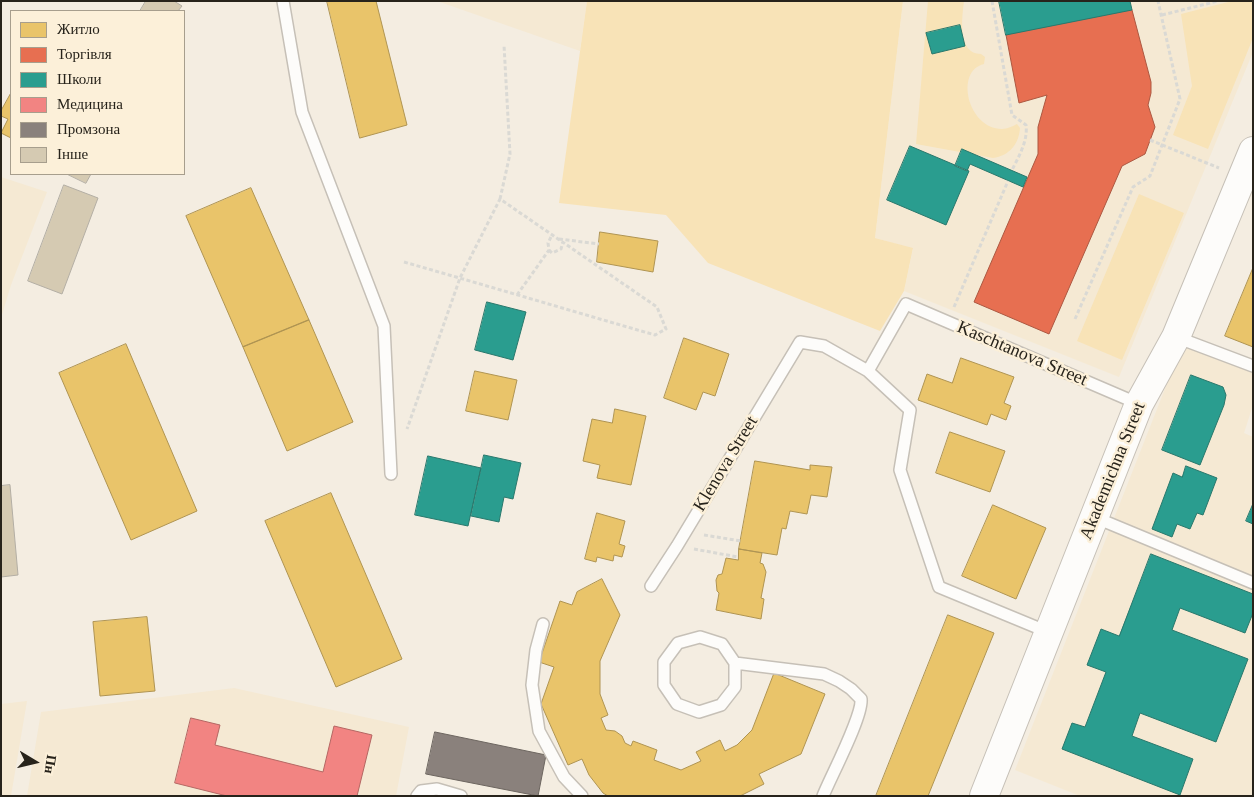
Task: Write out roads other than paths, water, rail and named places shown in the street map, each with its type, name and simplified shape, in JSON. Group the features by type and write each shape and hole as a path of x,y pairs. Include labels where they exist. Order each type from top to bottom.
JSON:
{"street":[{"name":"Akademichna Street","path":"984,796 1139,404 1176,337 1253,151"}],"lane":[{"path":"284,1 302,112 384,326 391,474"},
{"name":"Kaschtanova Street","path":"868,371 906,304 1139,404"},
{"path":"1176,337 1253,366"},
{"name":"Klenova Street","path":"651,586 686,532 800,342 824,346 868,371"},
{"path":"868,371 910,410 900,470 938,587 1048,632"},
{"path":"1094,517 1253,582"},
{"path":"543,624 536,650 532,685 539,731 564,777 582,796"},
{"path":"700,637 722,644 735,664 735,687 721,705 699,712 677,704 664,685 664,662 678,643 700,637"},
{"path":"735,664 824,674 851,689 861,699 862,705 823,796"},
{"path":"417,796 421,791 437,789 461,796"}]}
